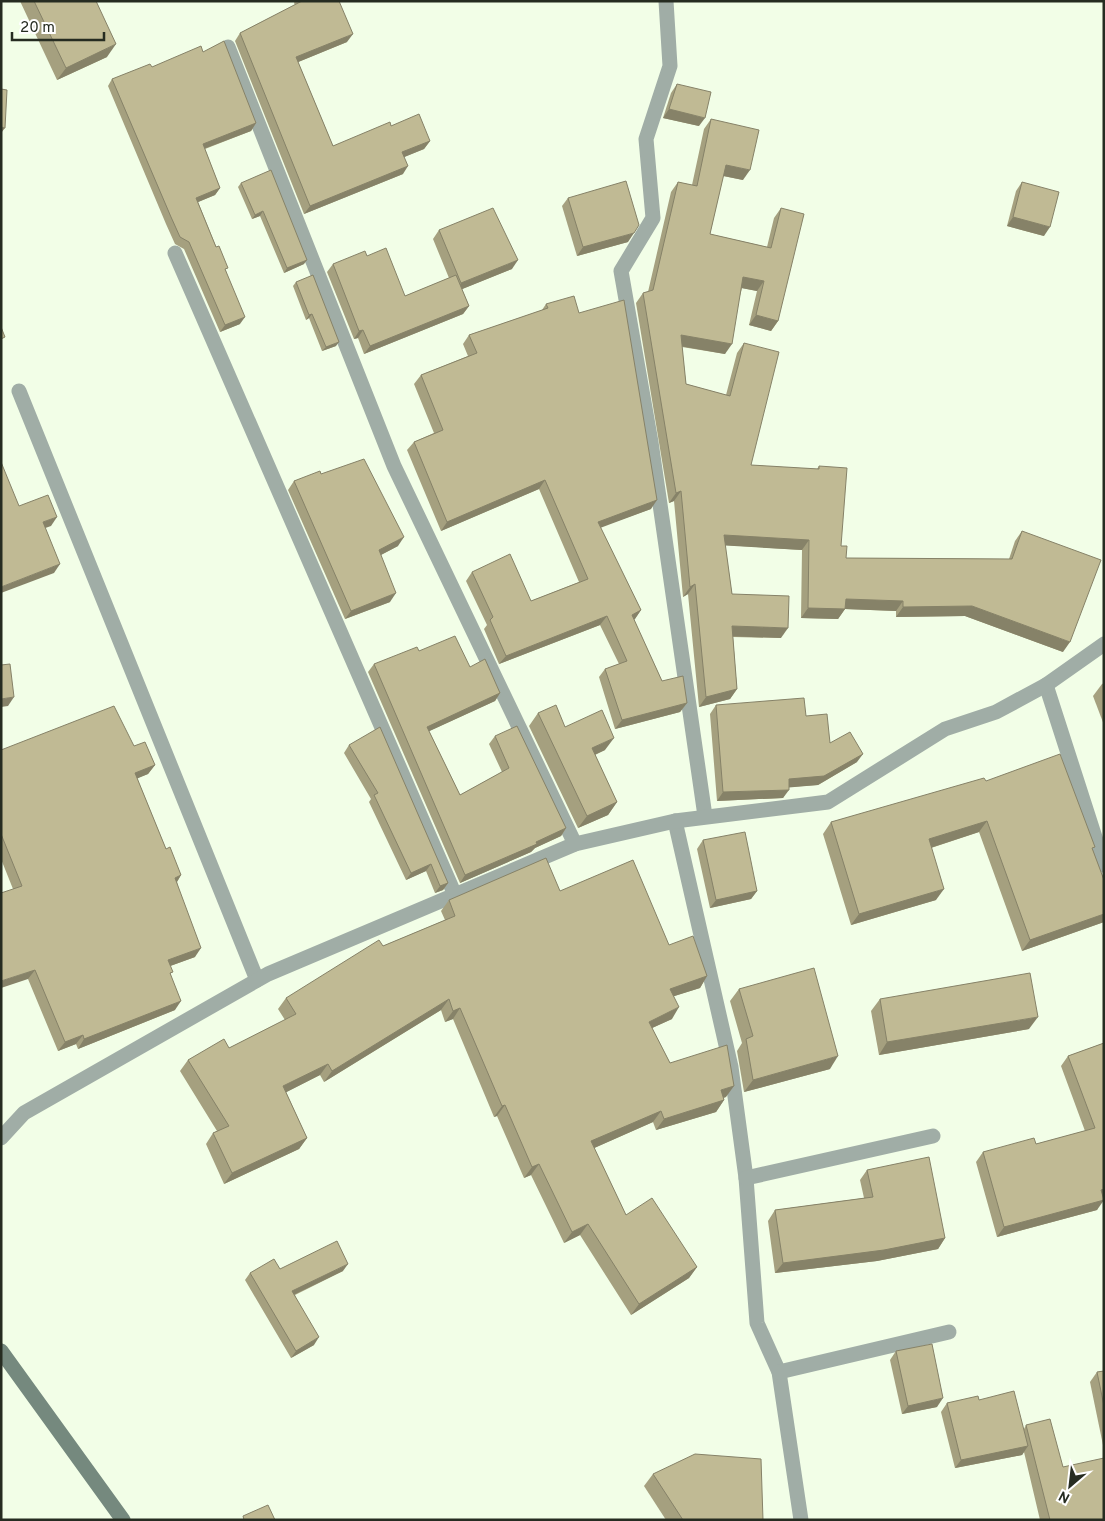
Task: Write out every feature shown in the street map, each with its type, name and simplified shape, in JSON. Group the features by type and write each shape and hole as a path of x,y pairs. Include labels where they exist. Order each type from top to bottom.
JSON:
{"main road":[{"path":"1,1350 123,1520"}],"street":[{"path":"666,1 670,66 646,139 653,218 621,271 651,442 705,816"},
{"path":"228,47 394,466 574,844"},
{"path":"175,254 455,895"},
{"path":"19,391 257,980"},
{"path":"1,1138 24,1113 257,980 574,844 705,816 828,802 945,729 996,712 1046,685 1104,644"},
{"path":"1046,685 1104,865"},
{"path":"675,821 731,1067 746,1178 757,1324 779,1372 801,1520"},
{"path":"746,1178 933,1136"},
{"path":"779,1372 949,1332"}],"building":[{"path":"34,1 96,1 116,44 66,68"},
{"path":"302,1 339,1 353,34 296,57 333,146 390,122 391,126 419,114 430,141 402,152 408,166 310,206 240,33"},
{"path":"224,41 256,123 203,144 220,188 196,198 216,247 219,246 228,268 225,269 245,317 225,325 189,242 180,237 112,79 150,64 152,67 201,46 203,52"},
{"path":"677,84 711,92 705,118 669,109"},
{"path":"1,89 7,90 5,128 1,127"},
{"path":"711,119 759,130 750,170 726,165 710,234 771,248 781,208 804,214 778,321 756,315 764,281 743,277 732,344 681,335 686,384 730,396 744,343 779,352 751,465 819,469 819,466 847,468 841,546 847,546 846,558 1012,559 1022,531 1101,560 1070,642 972,606 903,607 903,601 846,599 845,609 808,608 809,540 724,535 732,594 789,596 788,628 732,626 737,689 706,697 695,584 690,587 681,491 676,493 643,293 653,290 678,182 697,186"},
{"path":"271,170 307,260 287,268 263,211 255,215 241,183"},
{"path":"626,181 639,225 634,233 583,247 568,198"},
{"path":"1022,182 1059,192 1050,227 1013,217"},
{"path":"493,208 518,260 461,283 439,230"},
{"path":"386,248 405,296 456,275 469,306 370,346 363,330 359,331 333,264 365,251 367,256"},
{"path":"313,275 339,342 326,347 312,314 309,315 296,282"},
{"path":"574,296 579,313 624,300 657,500 598,522 641,610 632,615 662,681 683,676 687,703 622,720 605,669 627,661 607,616 506,656 490,620 493,617 472,572 510,554 531,601 588,579 545,480 447,522 414,442 443,430 421,375 477,353 469,335 548,308 546,304"},
{"path":"1,327 5,337 1,339"},
{"path":"364,459 404,537 379,550 396,593 351,611 294,481 320,471 321,474"},
{"path":"1,462 19,506 48,495 57,517 43,522 60,564 1,587"},
{"path":"455,636 470,667 485,659 500,693 427,727 460,795 509,768 495,736 517,726 566,828 536,842 537,844 465,875 374,664 417,647 419,651"},
{"path":"10,664 14,697 1,699 1,665"},
{"path":"804,698 806,716 827,714 830,743 850,732 863,754 824,776 789,779 789,790 723,792 716,705"},
{"path":"556,705 565,727 602,710 614,738 592,748 617,802 587,816 538,713"},
{"path":"114,706 134,746 145,742 155,765 135,773 166,849 170,847 181,875 175,878 201,948 168,960 173,972 170,973 181,1001 84,1039 83,1035 65,1042 35,970 1,981 1,893 22,886 1,834 1,750"},
{"path":"380,727 448,883 440,886 431,864 411,873 374,795 378,793 349,745"},
{"path":"1060,754 1095,847 1092,848 1104,880 1104,914 1030,940 987,821 929,839 944,889 859,914 831,822 984,778 986,781"},
{"path":"745,832 757,891 716,900 703,840"},
{"path":"546,858 560,891 633,860 669,945 693,936 707,976 670,989 679,1007 649,1022 670,1063 727,1045 734,1086 721,1090 724,1100 664,1119 661,1111 591,1141 626,1215 652,1198 697,1267 639,1304 588,1224 572,1232 539,1164 532,1167 505,1105 502,1106 460,1008 453,1011 449,999 332,1071 328,1064 283,1086 307,1138 232,1173 213,1133 229,1126 188,1060 224,1039 229,1048 296,1014 286,998 379,940 383,946 455,916 449,900"},
{"path":"814,968 838,1056 753,1080 746,1039 753,1036 739,989"},
{"path":"1030,973 1038,1017 887,1042 880,999"},
{"path":"1104,1043 1104,1189 1101,1190 1104,1200 1004,1227 983,1152 1034,1138 1036,1144 1095,1128 1068,1056"},
{"path":"929,1157 945,1238 884,1250 783,1263 775,1210 873,1197 867,1170"},
{"path":"337,1241 348,1264 292,1291 319,1337 296,1351 250,1273 274,1259 280,1269"},
{"path":"932,1344 943,1398 908,1406 896,1351"},
{"path":"1104,1371 1104,1406 1097,1372"},
{"path":"1014,1391 1028,1446 961,1460 947,1403 978,1396 979,1400"},
{"path":"1050,1419 1063,1467 1104,1458 1104,1520 1050,1520 1026,1425"},
{"path":"695,1454 761,1459 763,1520 683,1520 653,1474"},
{"path":"268,1505 275,1520 244,1520 243,1516"}]}
